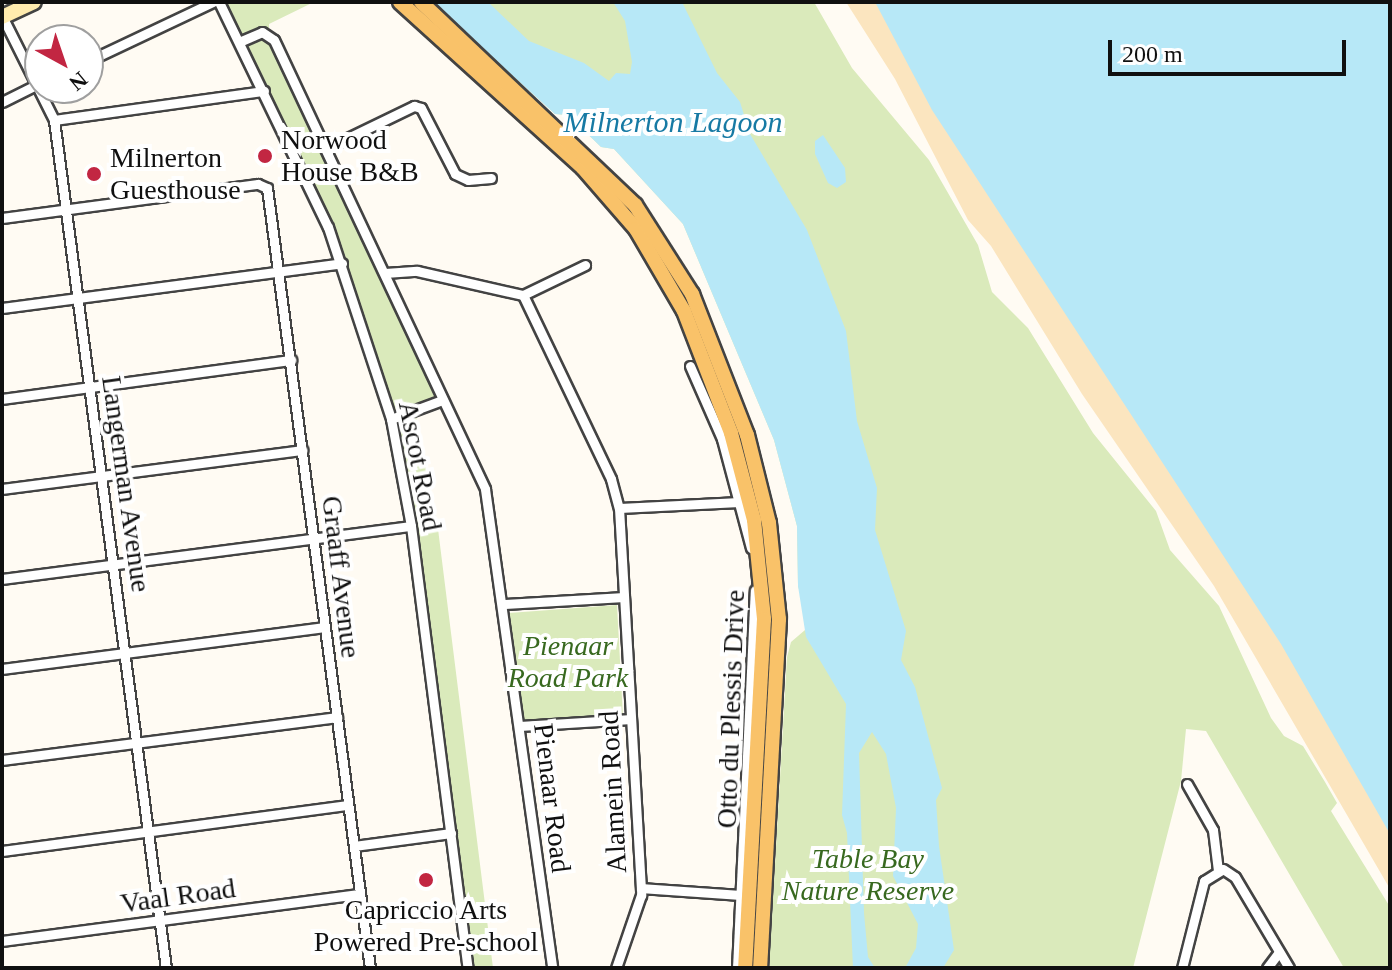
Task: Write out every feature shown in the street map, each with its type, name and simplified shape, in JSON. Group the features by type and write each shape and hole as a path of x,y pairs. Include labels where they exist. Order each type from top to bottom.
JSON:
{"main road":[{"name":"Otto du Plessis Drive","path":"400,2 583,168 636,229 684,311 731,433 756,530 764,619 745,968"},
{"name":"Otto du Plessis Drive","path":"421,2 635,205 692,294 747,435 769,523 779,619 760,968"}],"street":[{"path":"2,8 14,2"},
{"path":"2,17 34,2"},
{"path":"104,53 213,2"},
{"name":"Ascot Road","path":"219,2 264,91 342,263 391,419 411,526 468,968"},
{"name":"Langerman Avenue","path":"2,17 24,58"},
{"name":"Pienaar Road","path":"239,42 269,34 327,148 490,502 552,968"},
{"path":"2,102 24,91"},
{"path":"54,120 264,91"},
{"name":"Langerman Avenue","path":"47,104 54,120 104,476 166,968"},
{"path":"327,148 402,110 421,108 455,174 468,180 491,178"},
{"name":"Graaff Avenue","path":"67,209 258,184 268,191 370,968"},
{"path":"2,218 67,209"},
{"path":"2,308 342,263"},
{"path":"385,273 417,271 523,295 585,265"},
{"name":"Alamein Road","path":"523,295 611,479 619,508 641,888 639,914 616,968"},
{"path":"2,399 291,360"},
{"path":"690,366 722,439 740,502 750,546 756,617 737,968"},
{"path":"391,419 442,400"},
{"path":"2,489 302,450"},
{"path":"619,508 740,502"},
{"path":"2,579 411,526"},
{"path":"505,604 624,597"},
{"path":"2,669 324,627"},
{"path":"2,760 337,717"},
{"path":"520,726 631,719"},
{"path":"1187,784 1213,830 1218,869"},
{"path":"2,851 348,805"},
{"path":"354,846 451,833"},
{"path":"1218,869 1235,877 1289,968"},
{"path":"1182,968 1204,881 1218,869"},
{"path":"641,888 740,895"},
{"name":"Vaal Road","path":"2,941 360,894"},
{"path":"1267,968 1279,952"}],"green space":[{"path":"219,2 314,2 269,24 269,34 442,400 415,411 438,529 493,968 468,968 399,454 342,263"},
{"name":"Table Bay Nature Reserve","path":"432,2 814,2 852,68 929,160 978,245 992,292 1028,328 1093,433 1156,511 1170,550 1219,606 1271,718 1284,736 1303,746 1325,782 1337,803 1331,811 1390,907 1390,968 1344,968 1206,731 1186,729 1181,781 1133,968 769,968 787,657 791,642 805,630 806,613 798,586 797,526 774,440 683,224 614,149 601,147 568,115 555,114"},
{"name":"Pienaar Road Park","path":"617,605 623,717 524,724 509,613"}],"sand":[{"path":"846,2 908,2 1390,757 1390,889 1214,586 1082,394 991,246 968,220 895,79"}],"water":[{"name":"Milnerton Lagoon","path":"432,2 488,2 529,41 584,63 609,81 616,73 630,74 632,62 625,21 613,2 682,2 717,73 740,102 750,134 807,230 846,331 857,421 877,488 875,530 906,631 901,660 915,687 942,788 936,800 939,846 954,950 943,968 905,968 916,948 918,924 893,876 896,808 886,754 872,732 859,753 864,913 868,957 875,968 853,968 847,833 842,815 846,704 806,637 798,586 797,526 774,440 683,224 614,149 601,147 568,115 555,114"},
{"path":"875,2 1390,2 1390,834 1281,644 932,110"},
{"path":"823,135 845,168 846,182 837,188 828,183 815,154 815,141"}],"place":[{"name":"Norwood House B&B","path":"265,156"},
{"name":"Milnerton Guesthouse","path":"94,174"},
{"name":"Capriccio Arts Powered Pre-school","path":"426,880"}]}
